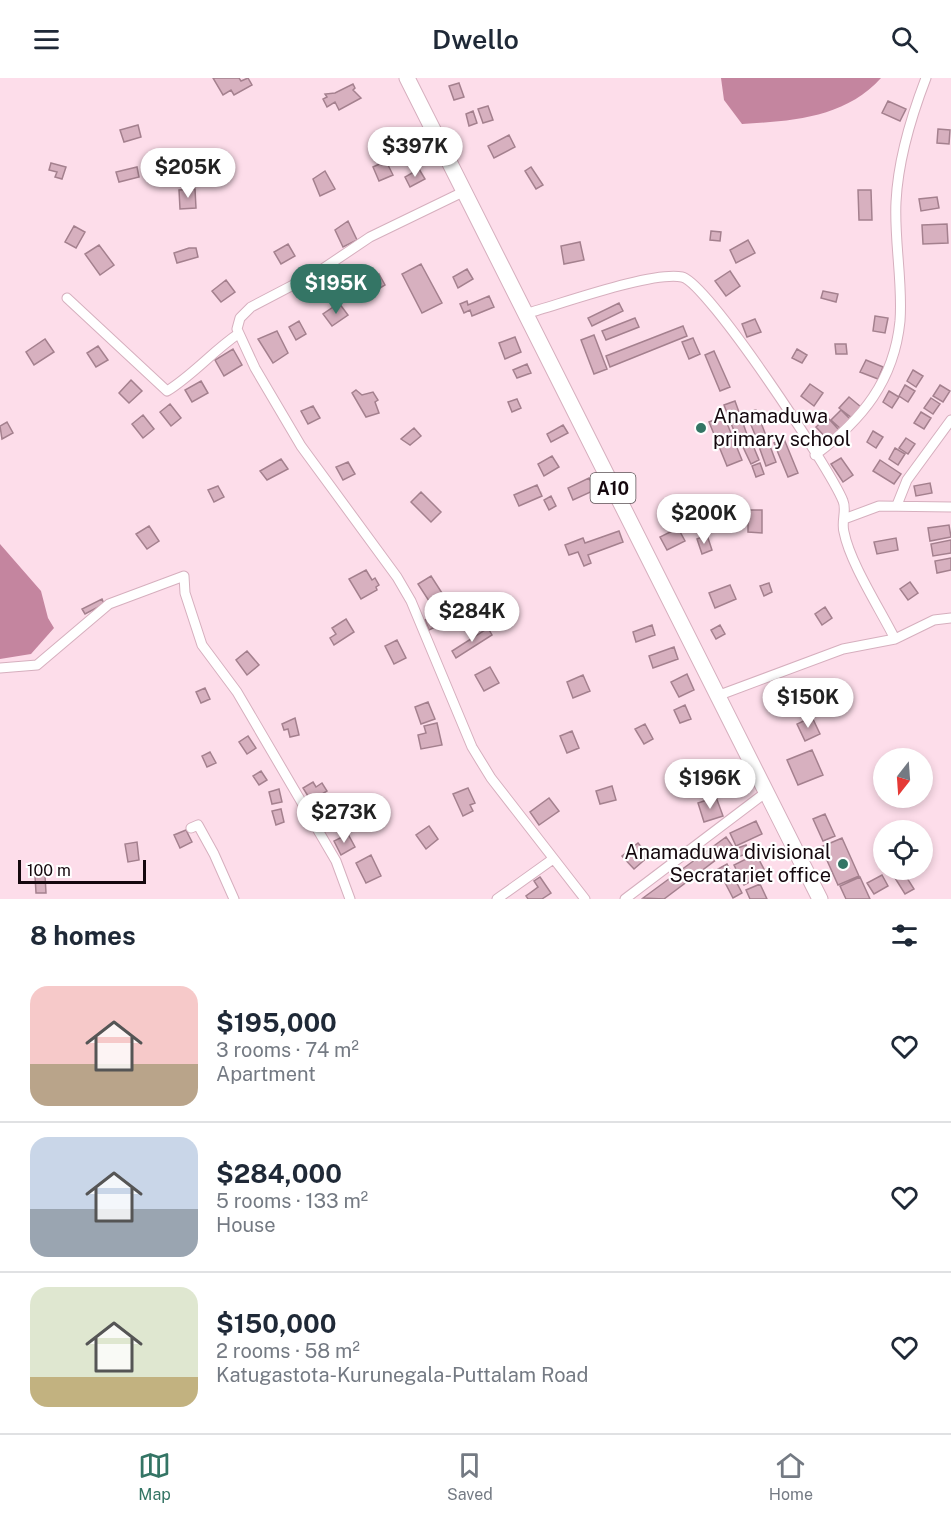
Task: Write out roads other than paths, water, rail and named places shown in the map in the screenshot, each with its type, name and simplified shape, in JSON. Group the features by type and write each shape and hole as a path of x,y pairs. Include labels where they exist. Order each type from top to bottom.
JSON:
{"highway":[{"name":"A10","path":"407,78 528,314 765,794 820,899"}],"street":[{"path":"815,455 838,438 858,417 885,381 890,369 900,321 896,203 900,165 926,78"},
{"path":"465,191 370,237 318,272 250,307 240,318 237,329 255,368 302,446 406,593 472,747 491,778 585,899"},
{"path":"528,314 656,277 683,277 694,284 720,312 765,375 844,502 843,531 854,558 895,639"},
{"path":"67,298 166,391 183,382 219,348 238,334"},
{"path":"897,505 907,480 951,420"},
{"path":"844,519 879,506 951,507"},
{"path":"0,668 37,665 109,604 184,576 185,593 202,645 237,692 336,861 350,899"},
{"path":"717,696 843,649 895,639 934,620 951,618"},
{"path":"625,899 765,794"},
{"path":"191,828 198,825 234,899"},
{"path":"498,899 554,859"}],"place":[{"name":"Anamaduwa primary school","path":"701,428"},
{"name":"Anamaduwa divisional Secratariet office","path":"843,864"}]}
